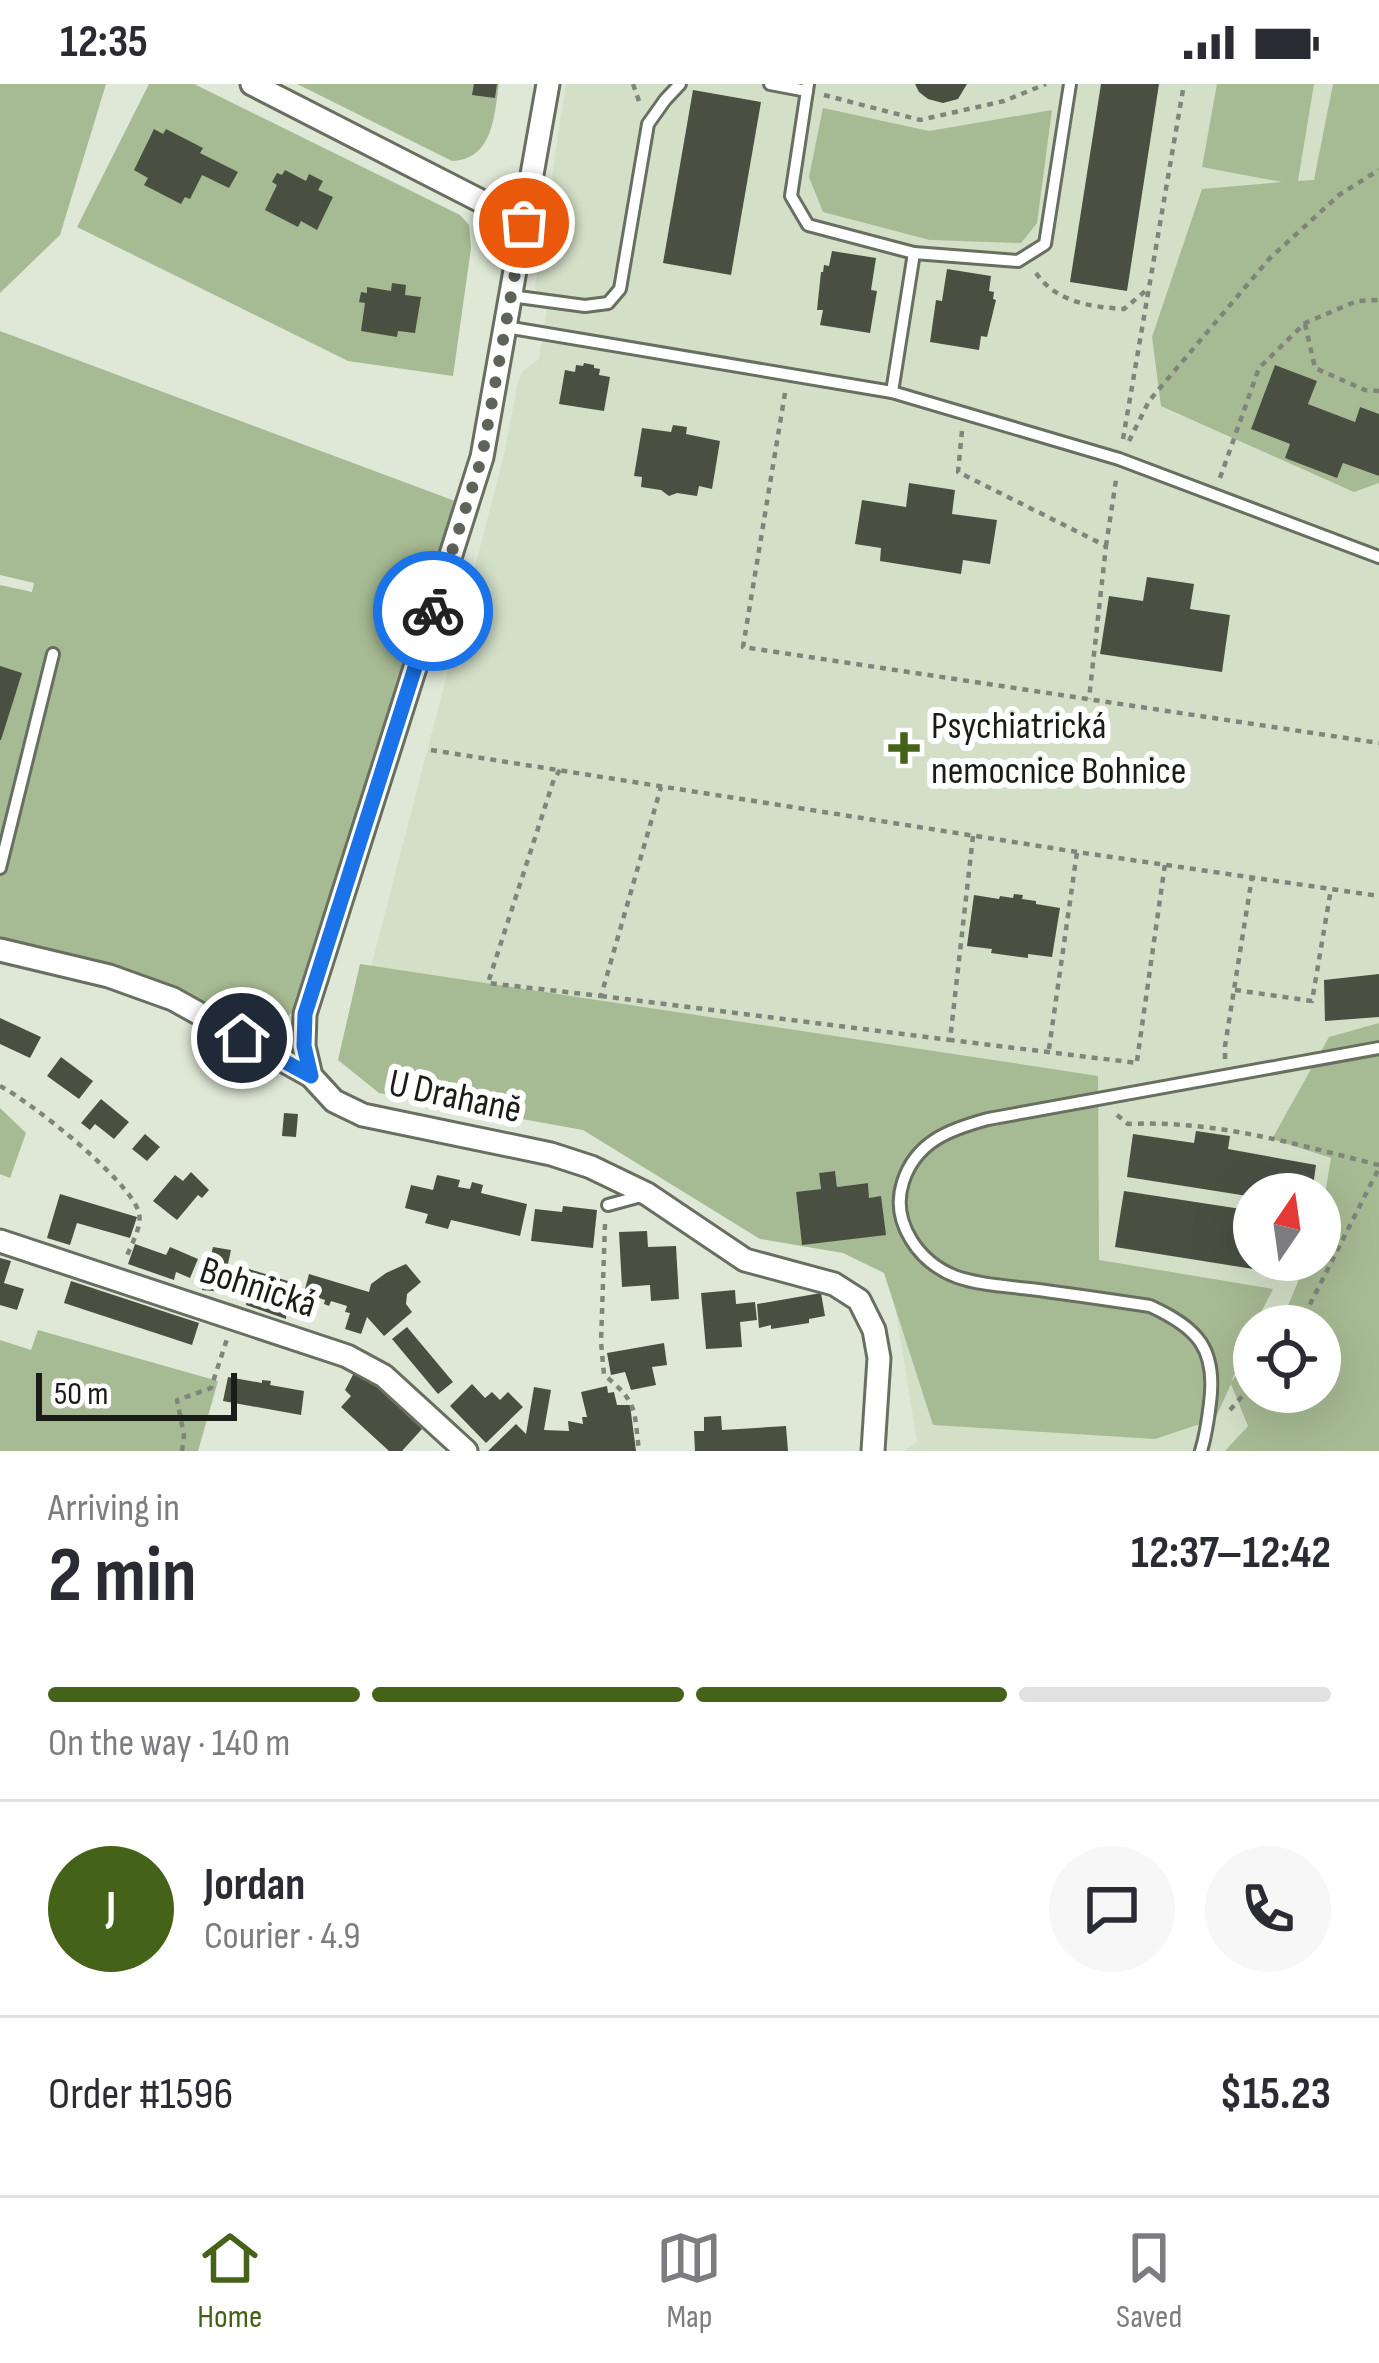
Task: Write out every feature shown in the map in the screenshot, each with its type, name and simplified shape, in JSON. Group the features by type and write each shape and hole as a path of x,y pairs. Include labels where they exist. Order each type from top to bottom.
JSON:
{"street":[{"path":"252,84 524,223"},
{"path":"311,1076 304,1046 305,1014 482,457 548,84"},
{"name":"U Drahaně","path":"0,950 109,976 173,999 311,1076 334,1101 363,1115 551,1154 591,1167 647,1194 745,1260 834,1284 859,1300 874,1330 879,1358 874,1451"},
{"name":"Bohnická","path":"0,1240 347,1356 384,1376 466,1451"}],"lane":[{"path":"512,296 585,306 608,303 620,290 648,124 680,84"},
{"path":"770,84 808,87 791,196 808,225 914,253 1018,261 1045,244 1070,84"},
{"path":"892,392 914,253"},
{"path":"506,327 892,392 1119,460 1379,557"},
{"path":"0,868 53,654"},
{"path":"1201,1451 1213,1378 1208,1354 1194,1332 1150,1306 985,1283 930,1263 912,1243 900,1216 905,1174 920,1151 948,1130 988,1119 1379,1048"},
{"path":"608,1205 647,1194"}],"path":[{"path":"808,87 920,120 1004,100 1046,84"},
{"path":"1089,699 1119,460 1184,84"},
{"path":"1119,460 1149,401 1269,260 1339,195 1379,170"},
{"path":"1025,256 1045,286 1086,307 1124,309 1149,288"},
{"path":"1214,494 1259,368 1305,322 1357,302 1379,300"},
{"path":"1305,322 1315,368 1365,390 1379,391"},
{"path":"788,376 743,646 1379,743"},
{"path":"963,413 958,472 1106,546"},
{"path":"430,750 1379,896"},
{"path":"560,770 488,982 1137,1063"},
{"path":"601,996 661,787"},
{"path":"950,1040 973,836"},
{"path":"1049,1051 1078,852"},
{"path":"1147,1092 1137,1063 1165,864"},
{"path":"1226,1077 1225,1046 1252,877"},
{"path":"1235,990 1312,1001 1331,889"},
{"path":"0,1086 21,1097 124,1185 140,1220 118,1280"},
{"path":"1099,1100 1128,1124 1172,1122 1240,1130 1379,1166 1310,1305"},
{"path":"608,1205 603,1254 604,1376 634,1406 639,1451"},
{"path":"182,1451 177,1400 211,1388 234,1317"}],"shaded area":[{"name":"Psychiatrická nemocnice Bohnice","path":"566,84 1379,84 1379,1451 904,1451 917,1442 884,1238 800,1247 796,1229 627,1124 352,1040 504,455 518,381 539,359 547,308 535,287"}],"green space":[{"path":"0,84 106,84 60,235 0,293"},
{"path":"149,84 194,84 460,215 469,225 471,248 453,376 348,361 77,227"},
{"path":"297,84 499,84 484,144 476,153 452,161"},
{"path":"1217,84 1314,84 1298,181 1314,180 1333,84 1379,84 1379,414 1360,408 1355,422 1308,404 1316,381 1275,365 1251,429 1290,444 1286,458 1337,477 1343,463 1379,476 1379,483 1354,492 1161,406 1152,337 1202,189 1282,182 1202,167"},
{"path":"823,108 929,131 1052,110 1037,223 1021,243 930,240 823,212 809,177"},
{"path":"0,331 455,501 295,1009 256,1049 127,981 0,951 0,585 32,592 34,583 0,575"},
{"path":"360,964 1098,1076 1099,1260 1273,1289 1265,1305 1233,1305 1233,1389 1231,1384 1215,1419 1155,1439 933,1425 884,1273 843,1253 760,1239 583,1130 379,1093 338,1060","holes":["835,1171 837,1187 868,1183 869,1198 881,1197 885,1234 802,1244 796,1193 821,1189 819,1173"]},
{"path":"1379,1023 1379,1451 1225,1451 1248,1426 1243,1413 1341,1413 1341,1305 1288,1305 1298,1281 1341,1281 1341,1173 1328,1173 1331,1158 1272,1139 1329,1037"},
{"path":"0,1108 26,1133 10,1178 0,1174"},
{"path":"38,1330 218,1381 198,1451 0,1451 0,1340 31,1350"}],"building":[{"path":"474,84 497,84 495,98 472,95"},
{"path":"915,84 967,84 958,99 943,103 928,99"},
{"path":"1101,84 1159,84 1127,291 1070,282"},
{"path":"693,90 761,102 731,275 663,263"},
{"path":"154,129 163,134 166,129 238,172 229,188 202,175 190,199 185,197 181,204 144,185 148,178 134,170"},
{"path":"285,170 306,181 309,174 323,181 318,190 333,197 317,230 301,221 298,227 265,210 277,185 272,182"},
{"path":"832,251 876,258 871,290 877,291 870,333 820,325 821,272 824,265 829,266"},
{"path":"947,269 991,276 989,291 996,300 979,350 930,342 936,300 942,301"},
{"path":"392,283 406,285 405,295 421,297 415,333 398,331 397,337 361,331 365,303 359,302 361,292 367,293 367,287 391,291"},
{"path":"584,363 610,377 604,411 559,404 565,370 575,372 576,365"},
{"path":"1275,365 1317,381 1308,404 1355,422 1360,407 1379,414 1379,476 1343,463 1337,478 1285,458 1290,444 1251,429"},
{"path":"673,425 687,427 686,434 720,441 712,489 699,486 697,496 669,496 641,487 642,477 634,476 642,428 671,432"},
{"path":"909,483 955,490 952,514 997,520 990,564 963,560 961,574 880,561 881,548 855,544 862,500 906,507"},
{"path":"1147,577 1194,584 1190,609 1230,615 1222,672 1100,654 1109,596 1143,601"},
{"path":"0,666 22,673 1,740 0,740"},
{"path":"1014,894 1060,908 1052,957 1028,954 1028,958 967,946 974,895 999,899"},
{"path":"1379,974 1379,1017 1325,1021 1324,980"},
{"path":"0,1018 41,1037 30,1058 0,1044"},
{"path":"61,1057 93,1081 79,1099 47,1076"},
{"path":"101,1099 129,1122 114,1139 95,1124 90,1130 81,1123"},
{"path":"284,1113 298,1114 296,1137 282,1136"},
{"path":"1196,1131 1230,1136 1228,1149 1316,1165 1315,1173 1233,1173 1233,1194 1127,1177 1133,1134 1194,1143"},
{"path":"145,1134 160,1147 147,1161 132,1149"},
{"path":"835,1171 837,1187 868,1183 869,1198 881,1196 886,1235 802,1245 796,1192 821,1189 819,1173"},
{"path":"191,1172 209,1190 202,1198 198,1195 177,1220 153,1201 175,1175 183,1181"},
{"path":"437,1175 460,1180 458,1187 470,1189 472,1182 483,1185 481,1193 527,1204 520,1236 451,1220 448,1229 425,1223 428,1214 405,1208 411,1185 433,1190"},
{"path":"1124,1191 1233,1208 1233,1266 1115,1247"},
{"path":"60,1194 137,1217 130,1238 77,1223 70,1245 47,1238"},
{"path":"563,1206 597,1210 593,1248 531,1241 535,1209 562,1212"},
{"path":"647,1231 648,1247 676,1246 679,1299 651,1301 650,1285 622,1287 619,1232"},
{"path":"135,1244 166,1255 170,1247 198,1259 190,1278 176,1272 174,1280 128,1264"},
{"path":"213,1247 231,1250 226,1273 248,1275 249,1269 288,1281 286,1319 246,1305 247,1294 202,1290"},
{"path":"0,1258 11,1261 4,1283 24,1289 17,1310 0,1305"},
{"path":"406,1264 421,1282 407,1294 406,1304 412,1312 384,1336 367,1317 361,1334 345,1329 347,1306 331,1301 329,1306 304,1293 309,1274 369,1292 371,1284"},
{"path":"71,1281 199,1323 192,1345 64,1303"},
{"path":"735,1290 736,1304 755,1302 757,1320 740,1322 742,1347 706,1349 701,1293"},
{"path":"821,1293 825,1316 809,1319 809,1323 759,1328 757,1304"},
{"path":"407,1327 453,1382 438,1394 392,1339"},
{"path":"664,1343 667,1365 652,1367 656,1385 631,1390 625,1372 611,1375 607,1353"},
{"path":"355,1371 422,1429 402,1451 389,1451 341,1407 351,1396 345,1390"},
{"path":"228,1377 271,1381 270,1385 304,1391 301,1415 223,1401"},
{"path":"472,1384 485,1398 492,1392 500,1400 508,1392 523,1407 486,1443 450,1406"},
{"path":"607,1386 617,1405 630,1405 636,1451 488,1451 516,1424 526,1434 534,1387 551,1390 544,1430 569,1431 568,1421 583,1424 582,1417 587,1417 581,1392"},
{"path":"721,1416 722,1430 786,1426 788,1451 695,1451 694,1431 704,1431 704,1417"}],"way so far":[{"path":"433,611 482,457 524,223"}],"place":[{"name":"Psychiatrická nemocnice Bohnice","path":"904,748"}],"route":[{"path":"242,1038 311,1076 304,1046 305,1014 433,611"}]}
